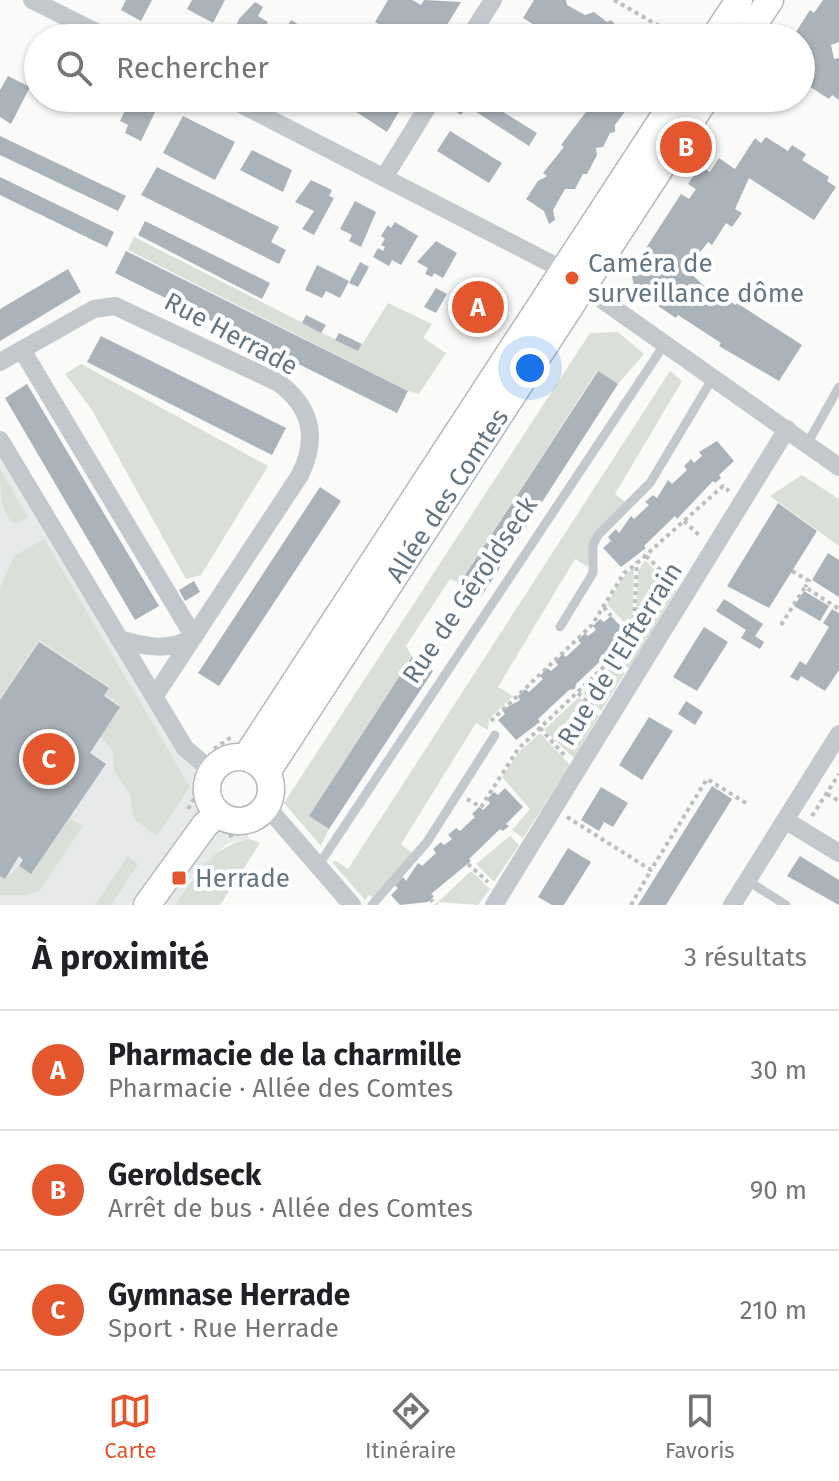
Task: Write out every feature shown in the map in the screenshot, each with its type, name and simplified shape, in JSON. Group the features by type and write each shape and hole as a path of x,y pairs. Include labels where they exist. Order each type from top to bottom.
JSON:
{"street":[{"path":"32,0 80,24"},
{"path":"478,24 493,0"},
{"path":"723,24 739,0"},
{"path":"754,24 770,0"},
{"path":"257,112 385,176 575,278 839,467"},
{"path":"385,176 424,112"},
{"name":"Allée des Comtes","path":"575,278 668,112"},
{"name":"Allée des Comtes","path":"257,765 575,278 696,112"},
{"name":"Rue Herrade","path":"0,362 94,309 115,306 279,383 299,401 311,429 308,459 154,697"},
{"path":"22,350 194,637 181,644 159,647 119,639"},
{"name":"Rue de l'Elfterrain","path":"498,900 787,429"},
{"path":"0,440 185,748 212,771"},
{"path":"732,905 839,734"},
{"path":"222,761 257,765 272,794 267,807 255,818 235,822 217,814 207,793 212,771 222,761"},
{"path":"267,807 352,905"},
{"path":"147,905 205,825 217,814"},
{"path":"785,820 839,853"}],"lane":[{"name":"Rue de Géroldseck","path":"318,866 666,342"},
{"path":"560,627 593,573 593,545 598,535 650,483 714,376"},
{"path":"807,444 839,387"},
{"path":"372,905 427,842 495,735"},
{"path":"748,881 786,905"}],"path":[{"path":"614,0 656,24"},
{"path":"518,749 495,735 490,728 495,716 592,625 624,573 723,486 741,505"},
{"path":"646,556 686,596"},
{"path":"458,795 481,807 518,749 633,639 637,563"},
{"path":"781,625 809,581 792,571"},
{"path":"805,587 839,609"},
{"path":"604,607 611,616"},
{"path":"540,728 580,769"},
{"path":"803,831 839,774"},
{"path":"631,905 707,779 749,805"},
{"path":"827,794 839,801"},
{"path":"555,809 651,870"},
{"path":"468,864 498,900"},
{"path":"430,899 437,905"}],"shaded area":[{"path":"134,237 358,351 388,303 432,324 423,338 446,353 419,394 408,391 128,250"},
{"path":"618,332 644,354 618,384 597,371 460,583 450,579 406,646 412,657 309,816 329,829 321,846 284,803 590,333"},
{"path":"81,364 268,466 201,575 186,579 92,410 65,374"},
{"path":"670,371 682,381 615,494 626,503 592,537 588,567 575,559 498,687 513,696 489,719 488,730 476,723 401,844 412,853 373,898 369,895 365,900 332,862 336,861 348,869"},
{"path":"0,452 250,839 228,843 194,874 175,905 0,905"},
{"path":"0,469 28,517 15,524 4,508"},
{"path":"802,475 839,499 839,546 770,496"},
{"path":"44,539 190,787 157,836 134,819 130,794 114,772 113,751 100,736 121,706 106,695 110,687 39,640 0,698 0,588 14,556"},
{"path":"645,560 676,591 629,669 618,657 635,640 638,572"},
{"path":"634,568 632,631 607,604 626,573"},
{"path":"615,664 625,673 601,711 583,693"},
{"path":"579,697 599,716 574,758 544,730"},
{"path":"540,733 570,765 523,838 512,830 530,809 502,777 519,752"},
{"path":"70,818 83,826 39,891 26,895 0,895 0,876 5,879 19,866 31,874"},
{"path":"510,836 519,845 494,882 476,864"},
{"path":"250,839 260,843 220,905 175,905 197,873 215,855 237,842"},
{"path":"128,856 138,864 111,905 95,905"},
{"path":"471,871 490,889 478,905 438,902"}],"building":[{"path":"126,0 152,0 141,21 121,10"},
{"path":"192,0 225,0 213,23 187,9"},
{"path":"388,0 412,0 421,5 424,0 461,2 448,24 375,22"},
{"path":"534,0 566,0 567,5 585,15 594,12 615,24 533,24 523,18"},
{"path":"823,0 839,0 839,42 831,45 834,59 839,58 839,100 832,95 829,99 815,90 815,24 801,24 810,10 814,13"},
{"path":"255,2 263,7 258,16 268,22 237,24"},
{"path":"8,76 24,84 24,99 11,124 0,117 0,90"},
{"path":"124,112 155,112 141,141 125,133 128,125 120,121"},
{"path":"356,112 399,112 387,132"},
{"path":"476,112 503,112 537,133 529,146"},
{"path":"586,112 625,112 615,125 615,132 610,133 603,147 596,148 597,155 587,174 583,174 575,189 565,189 553,210 555,220 549,224 544,211 526,199 538,181 547,176 543,173 564,147 561,145"},
{"path":"183,116 235,142 215,180 163,153"},
{"path":"450,131 502,163 489,183 437,151"},
{"path":"0,136 126,196 118,211 0,155"},
{"path":"766,137 788,151 792,145 806,154 802,160 829,177 827,181 836,187 814,220 749,178 735,209 742,213 732,227 726,223 712,245 708,242 687,270 719,300 721,296 737,303 802,345 779,381 719,346 721,343 678,315 676,318 652,302 662,286 659,284 648,300 635,291 631,271 681,194 689,199 696,189 688,184 700,166 710,172 719,158 735,169 755,138 761,143"},
{"path":"252,150 292,170 283,192 240,170"},
{"path":"157,167 279,227 271,242 286,250 279,264 141,195"},
{"path":"0,177 114,232 107,247 0,195"},
{"path":"311,180 332,190 329,196 334,198 314,235 302,229 314,211 295,202"},
{"path":"355,201 376,212 361,247 349,241 352,235 340,229"},
{"path":"145,221 270,283 262,299 138,235"},
{"path":"395,222 418,236 401,265 392,260 389,266 373,257 378,248 383,251 385,247 381,245 385,239 381,236 388,225 391,228"},
{"path":"436,241 457,253 443,278 434,273 432,277 425,274 428,268 417,262"},
{"path":"126,251 408,391 397,413 115,273"},
{"path":"360,262 369,267 358,287 349,283"},
{"path":"317,265 349,281 340,298 326,291 322,298 305,290"},
{"path":"68,269 81,292 0,341 0,309"},
{"path":"480,277 504,292 476,337 451,321"},
{"path":"436,288 447,294 436,313 424,307"},
{"path":"306,315 326,325 321,333 302,323"},
{"path":"339,333 362,344 358,351 335,340"},
{"path":"101,336 286,428 272,455 87,362"},
{"path":"598,371 618,384 481,597 460,583"},
{"path":"27,384 159,606 135,620 5,398"},
{"path":"717,441 734,461 719,475 721,478 715,483 713,481 677,519 675,516 644,546 646,548 621,567 603,548 611,541 608,537 616,529 619,533 631,516 634,519 649,505 645,502 653,495 657,498 668,480 672,484 687,470 684,466 691,459 694,463 702,456 699,452"},
{"path":"320,487 341,501 219,686 198,673"},
{"path":"778,503 817,531 769,608 727,586"},
{"path":"828,553 839,560 839,597 812,580"},
{"path":"194,581 200,592 185,601 179,590"},
{"path":"804,591 829,606 820,621 794,606"},
{"path":"724,599 763,624 755,636 764,642 760,649 741,638 746,630 716,611"},
{"path":"832,609 839,613 839,670 825,691 801,676 798,681 790,677 800,661 806,665 829,627 823,623"},
{"path":"611,616 628,634 610,657 607,655 576,684 575,689 569,690 538,719 540,722 516,740 498,720 505,714 502,710 520,700 518,696 525,689 529,692 543,679 540,676 547,668 551,671 558,665 555,661 563,654 566,657 581,643 578,640 585,633 588,636 596,630 593,626 600,619 604,622"},
{"path":"704,627 728,642 697,691 673,677"},
{"path":"39,642 109,688 104,696 120,707 90,753 106,764 31,874 19,866 23,860 19,856 5,879 0,876 0,700"},
{"path":"412,657 433,671 329,829 309,816"},
{"path":"686,701 703,712 695,725 678,714"},
{"path":"649,717 673,731 642,780 619,765"},
{"path":"712,786 732,799 666,905 638,905"},
{"path":"601,787 628,803 613,827 604,822 599,831 581,820"},
{"path":"505,788 523,807 506,824 509,826 503,831 500,829 469,859 471,861 431,894 434,896 428,902 400,905 391,895 398,888 395,885 403,877 406,881 418,863 422,866 436,853 433,849 441,842 444,845 452,839 448,835 456,828 460,831 475,817 472,814 479,807 483,810 494,792 498,795"},
{"path":"568,848 591,862 564,905 552,905 538,897"},
{"path":"800,856 839,880 839,905 787,876"}],"place":[{"name":"Geroldseck","path":"686,147"},
{"name":"Caméra de surveillance dôme","path":"572,278"},
{"name":"Pharmacie de la charmille","path":"478,307"},
{"name":"Gymnase Herrade","path":"49,759"},
{"name":"Herrade","path":"179,878"}]}
